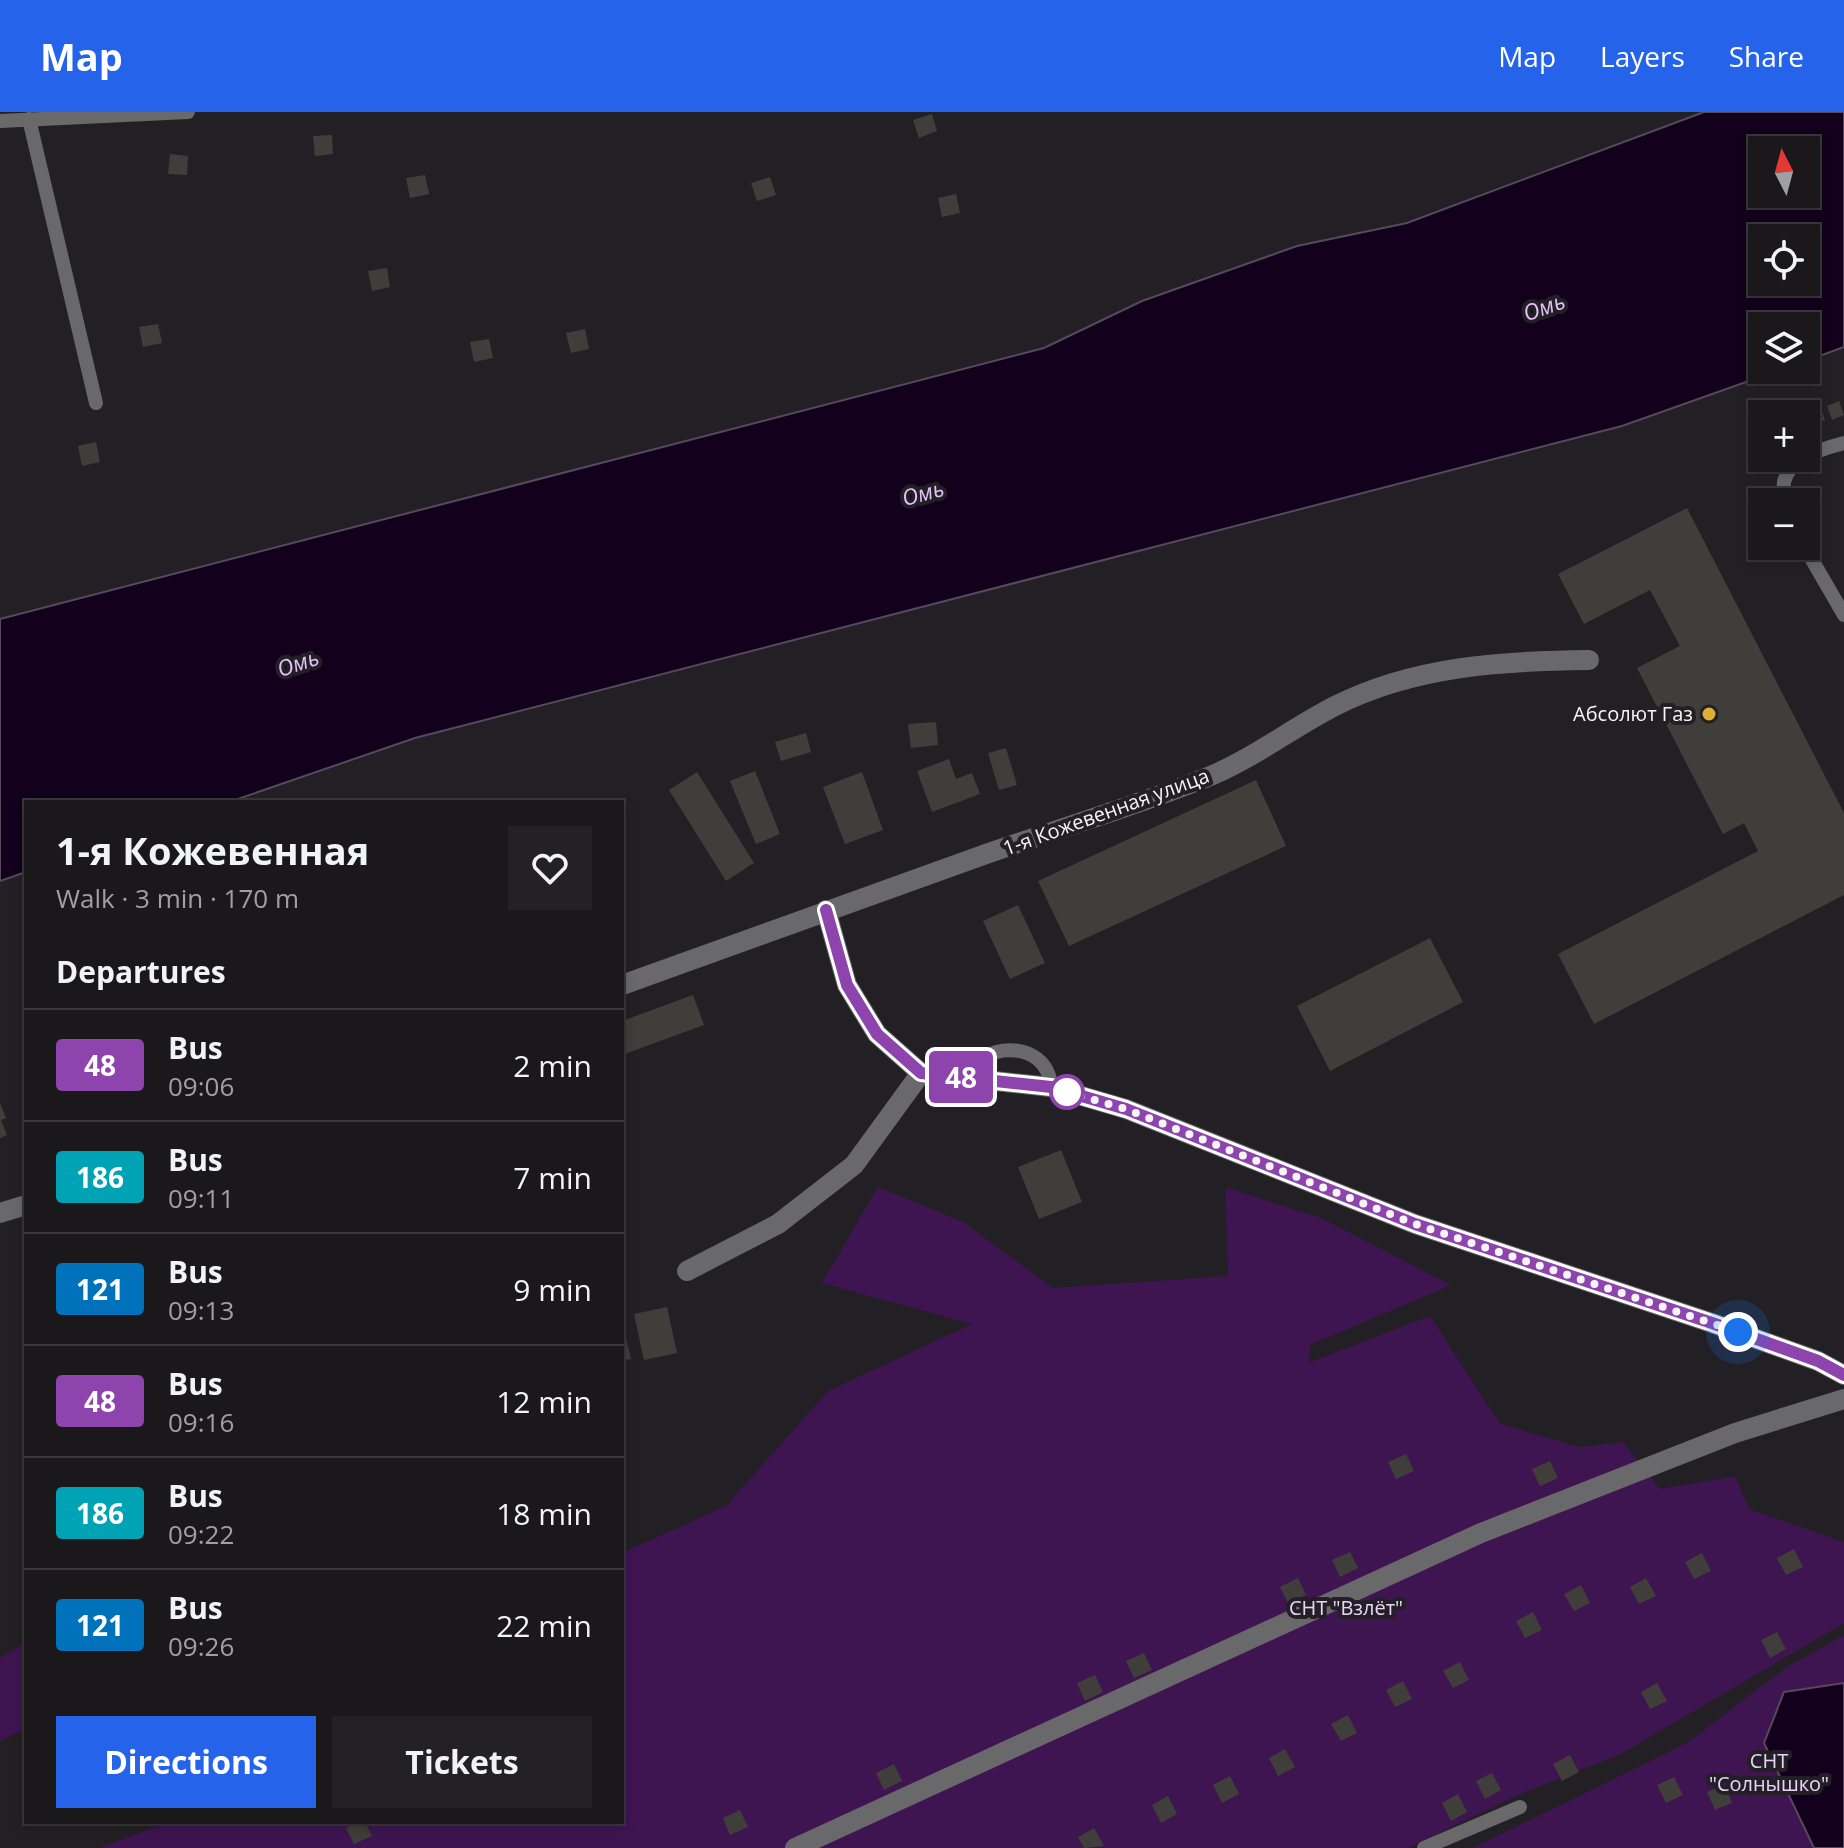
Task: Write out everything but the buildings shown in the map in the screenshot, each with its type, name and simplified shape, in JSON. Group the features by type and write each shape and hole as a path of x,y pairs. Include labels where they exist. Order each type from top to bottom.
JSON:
{"street":[{"name":"1-я Кожевенная улица","path":"624,984 826,910 1206,778 1272,745 1336,706 1405,680 1463,667 1520,661 1589,660"},
{"path":"826,910 847,985 877,1034 921,1073 1051,1087 1126,1109 1415,1224 1818,1361 1844,1375"},
{"path":"687,1271 778,1224 854,1165 921,1073"},
{"path":"0,1213 24,1206"},
{"path":"795,1848 1481,1533 1735,1433 1844,1399"}],"lane":[{"path":"0,121 188,112"},
{"path":"29,119 96,403"},
{"path":"1784,488 1784,481 1794,466 1818,450 1844,443"},
{"path":"1812,560 1844,615"},
{"path":"969,1078 971,1066 981,1058 1000,1052 1026,1051 1041,1059 1050,1072 1051,1087"},
{"path":"1424,1848 1520,1807"}],"green space":[{"name":"СНТ \"Взлёт\"","path":"878,1187 963,1222 1053,1288 1228,1276 1225,1187 1321,1218 1451,1285 1310,1345 1308,1363 1430,1316 1500,1424 1580,1447 1623,1442 1660,1489 1735,1476 1749,1509 1844,1542 1844,1623 1621,1754 1518,1795 1408,1848 100,1848 162,1824 624,1824 624,1552 726,1506 828,1391 972,1324 822,1283"},
{"name":"СНТ \"Солнышко\"","path":"1844,1635 1844,1848 1473,1848 1687,1743 1787,1667"},
{"path":"24,1643 24,1730 0,1741 0,1658"}],"water":[{"name":"Омь","path":"1704,112 1844,112 1844,347 1820,356 1820,312 1748,312 1748,381 1622,426 415,738 235,800 24,800 24,873 0,881 0,619 1044,348 1142,301 1297,246 1407,223"},
{"path":"1844,1683 1844,1848 1814,1848 1764,1743 1784,1692"}],"bus line":[{"name":"48","path":"826,910 847,985 877,1034 921,1073 1051,1087 1126,1109 1415,1224 1712,1323 1818,1361 1844,1375"}],"place":[{"name":"Абсолют Газ","path":"1709,714"}],"route":[{"path":"1067,1092 1126,1109 1415,1224 1738,1332"}]}
